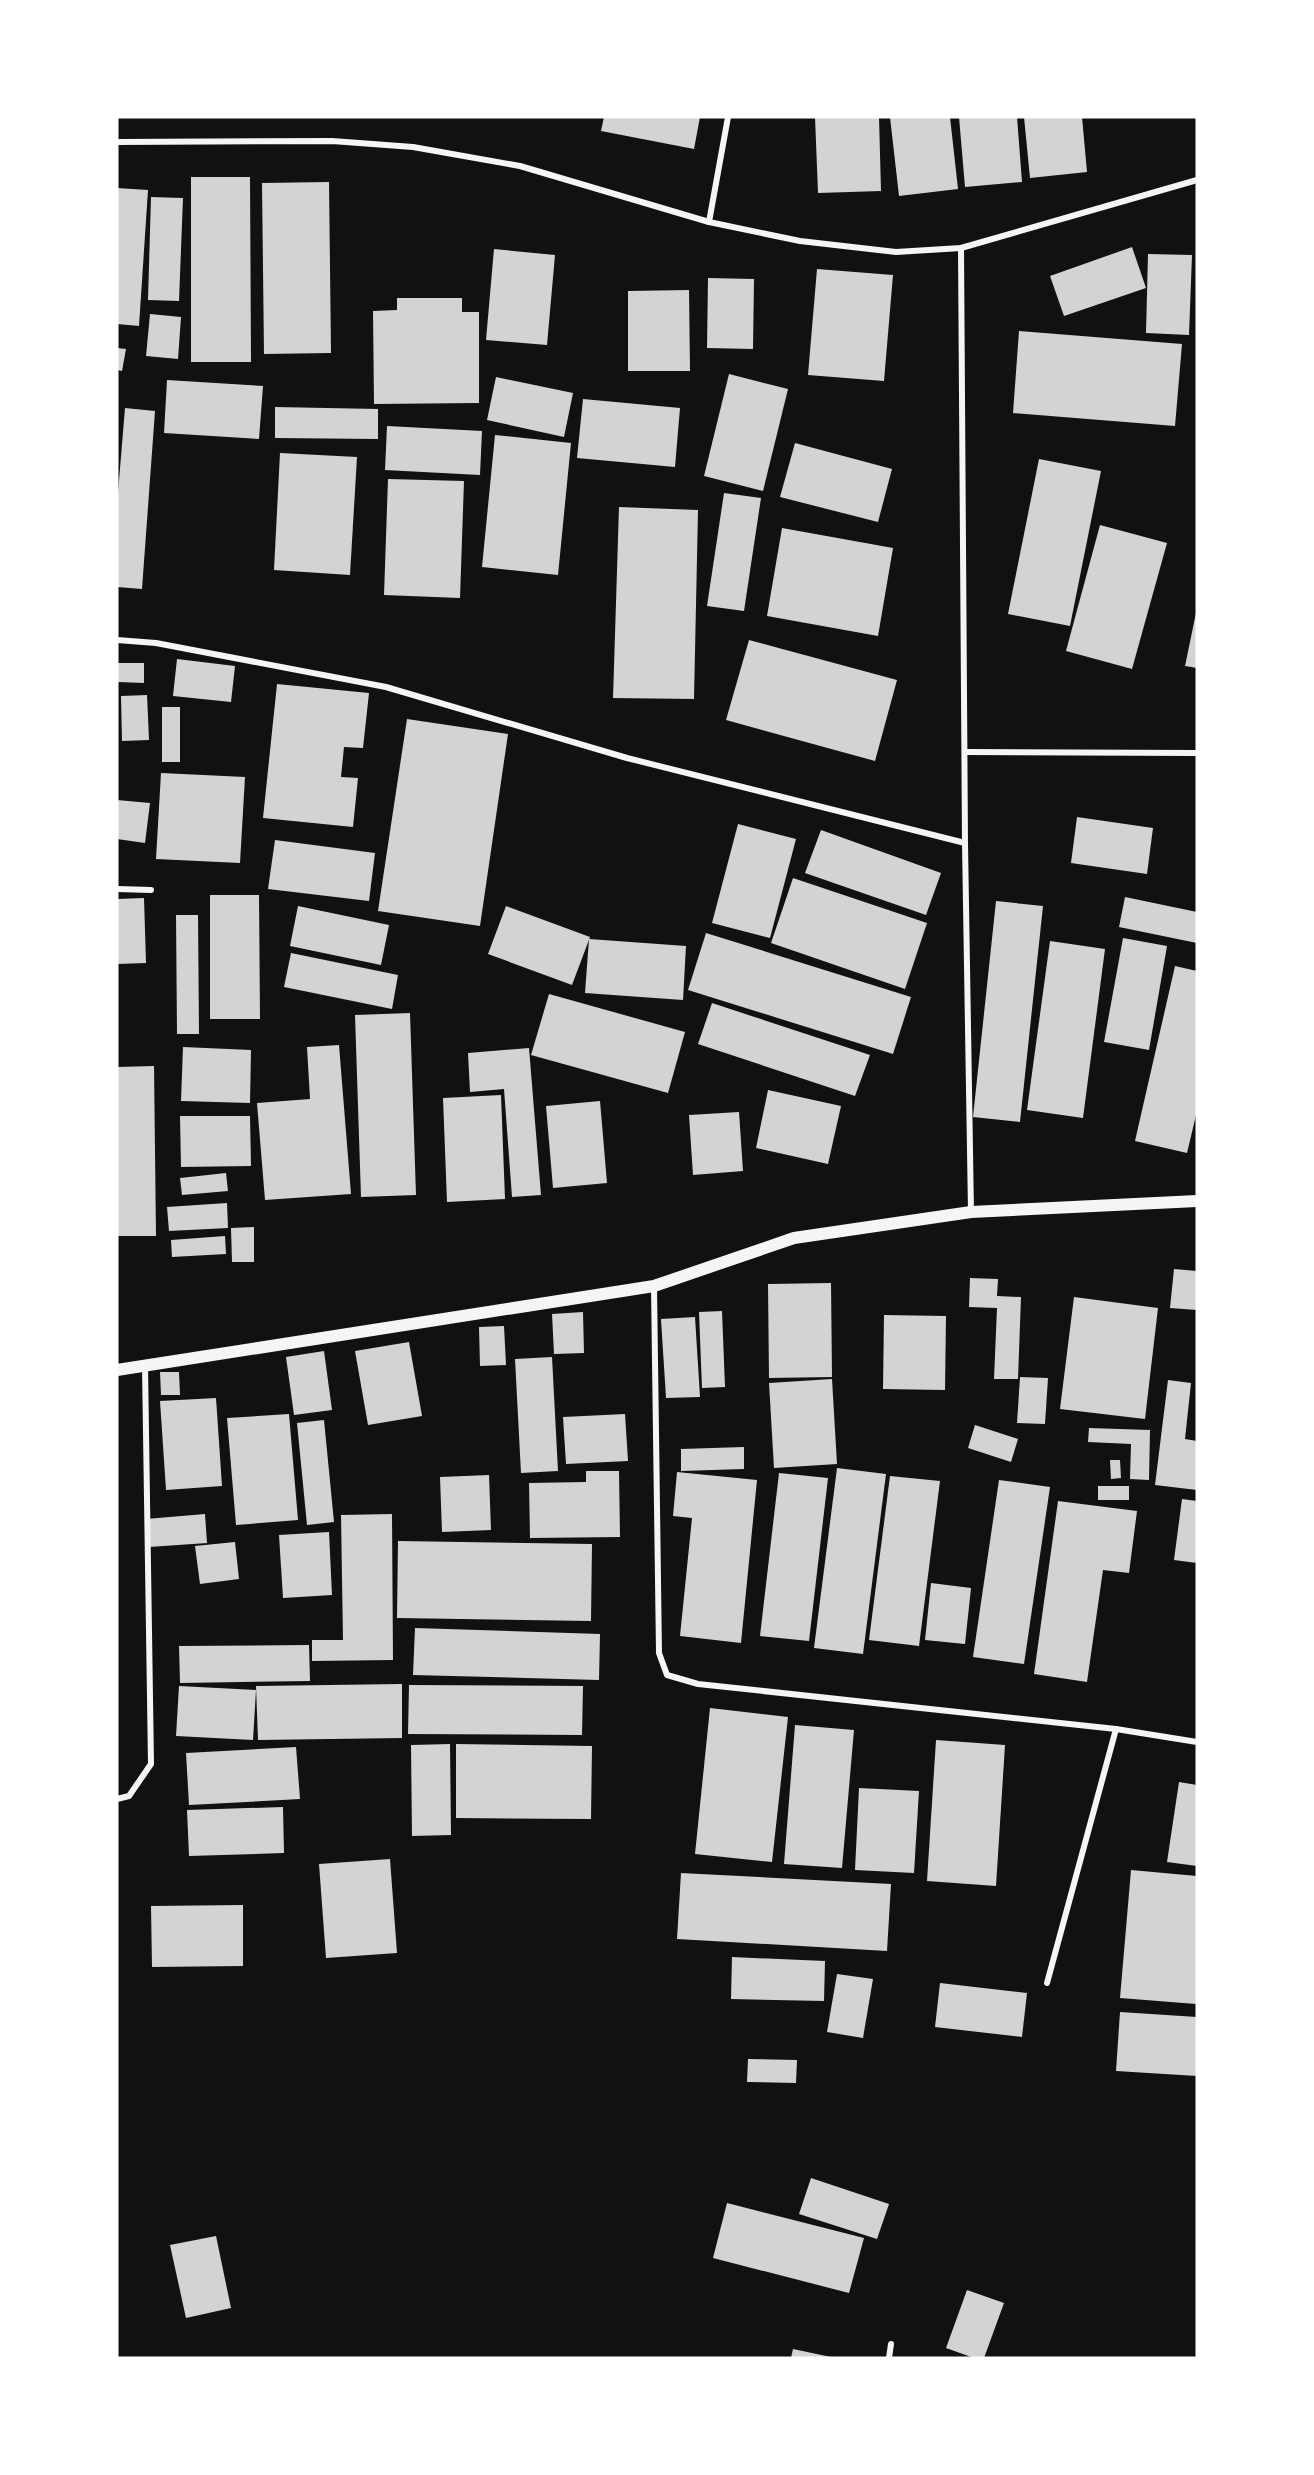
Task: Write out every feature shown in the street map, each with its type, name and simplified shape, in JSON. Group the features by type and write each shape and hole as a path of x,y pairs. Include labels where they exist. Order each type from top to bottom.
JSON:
{"main road":[{"path":"117,1370 654,1286 794,1238 971,1212 1197,1201"}],"street":[{"path":"709,222 728,117"},
{"path":"117,142 332,141 413,147 520,166 709,222 800,241 896,252 961,248 1197,180"},
{"path":"961,248 965,843 971,1212"},
{"path":"117,640 156,643 386,687 627,758 965,843"},
{"path":"966,752 1197,753"},
{"path":"117,889 151,890"},
{"path":"654,1286 658,1653 667,1675 698,1684 1116,1729 1197,1742"},
{"path":"117,1799 129,1796 151,1764 145,1365"},
{"path":"1047,1983 1116,1729"},
{"path":"889,2358 891,2344"}],"building":[{"path":"604,117 700,117 694,149 601,131"},
{"path":"815,117 879,117 881,191 818,193"},
{"path":"890,117 950,117 958,189 899,196"},
{"path":"959,117 1017,117 1022,182 965,187"},
{"path":"1024,117 1082,117 1087,172 1030,178"},
{"path":"191,177 250,177 251,362 191,362"},
{"path":"329,182 331,353 264,354 262,183"},
{"path":"117,188 148,190 139,326 117,324"},
{"path":"151,197 183,198 179,301 148,300"},
{"path":"1132,247 1146,288 1064,316 1050,276"},
{"path":"494,249 555,255 547,345 486,340"},
{"path":"1148,254 1192,255 1189,335 1146,333"},
{"path":"817,269 893,275 884,381 808,375"},
{"path":"708,278 754,279 753,349 707,348"},
{"path":"689,290 690,371 628,371 628,291"},
{"path":"397,298 462,298 462,312 479,312 479,403 374,404 373,311 397,310"},
{"path":"150,314 181,317 178,359 146,356"},
{"path":"1019,331 1182,344 1175,426 1013,413"},
{"path":"117,348 126,349 122,371 117,370"},
{"path":"729,374 788,389 763,491 704,476"},
{"path":"496,377 573,393 564,437 487,420"},
{"path":"167,380 263,386 259,439 164,433"},
{"path":"583,399 680,408 675,467 577,458"},
{"path":"275,407 378,409 378,439 275,438"},
{"path":"125,408 155,411 142,589 117,587 117,505"},
{"path":"387,426 482,431 480,475 385,470"},
{"path":"495,435 571,443 558,575 482,567"},
{"path":"795,443 892,469 878,522 780,497"},
{"path":"280,453 357,457 350,575 274,570"},
{"path":"1039,459 1101,471 1070,626 1008,614"},
{"path":"388,479 464,481 460,598 384,595"},
{"path":"724,493 761,498 744,611 707,606"},
{"path":"619,507 698,510 694,699 613,698"},
{"path":"1100,525 1167,543 1132,669 1066,651"},
{"path":"782,528 893,548 878,636 767,616"},
{"path":"1197,613 1197,668 1185,666"},
{"path":"749,640 897,680 875,761 726,720"},
{"path":"177,659 235,666 231,702 173,696"},
{"path":"118,663 144,663 144,683 118,682"},
{"path":"277,684 369,693 363,748 344,747 341,777 358,778 353,827 263,818"},
{"path":"147,695 149,740 122,741 121,696"},
{"path":"162,707 180,707 180,762 162,762"},
{"path":"407,719 508,734 480,926 378,911"},
{"path":"161,773 245,777 240,863 156,859"},
{"path":"117,800 150,803 145,843 117,839"},
{"path":"1077,817 1153,828 1147,874 1071,863"},
{"path":"738,824 796,839 770,938 712,923"},
{"path":"821,830 941,873 926,915 805,873"},
{"path":"275,840 375,853 369,901 268,889"},
{"path":"793,878 927,923 905,989 771,943"},
{"path":"210,895 259,895 260,1019 210,1019"},
{"path":"1125,897 1197,912 1197,943 1119,927"},
{"path":"144,898 146,963 117,964 117,899"},
{"path":"996,901 1043,906 1020,1122 973,1117"},
{"path":"298,906 389,925 381,965 290,946"},
{"path":"506,906 590,937 572,985 488,954"},
{"path":"176,915 198,915 199,1034 177,1034"},
{"path":"706,933 911,997 893,1054 688,990"},
{"path":"1123,938 1167,946 1149,1050 1104,1042"},
{"path":"589,939 686,946 683,1000 585,993"},
{"path":"1050,941 1105,949 1083,1118 1027,1110"},
{"path":"291,953 398,975 392,1009 284,987"},
{"path":"1175,966 1197,971 1197,1111 1187,1153 1135,1141"},
{"path":"549,994 685,1032 668,1093 531,1055"},
{"path":"712,1003 870,1055 855,1096 698,1044"},
{"path":"410,1013 416,1195 361,1197 355,1015"},
{"path":"339,1045 351,1194 265,1200 257,1103 310,1099 307,1047"},
{"path":"183,1047 251,1050 250,1103 181,1101"},
{"path":"529,1048 541,1195 512,1197 504,1089 470,1092 468,1053"},
{"path":"154,1066 156,1236 117,1236 117,1067"},
{"path":"768,1090 841,1106 828,1164 756,1148"},
{"path":"501,1095 505,1199 447,1202 443,1098"},
{"path":"600,1101 607,1183 553,1188 546,1106"},
{"path":"739,1112 743,1171 693,1175 689,1115"},
{"path":"180,1116 250,1116 251,1166 181,1167"},
{"path":"226,1173 228,1191 182,1195 180,1178"},
{"path":"227,1203 228,1228 169,1231 167,1207"},
{"path":"254,1227 254,1262 232,1262 231,1228"},
{"path":"225,1236 226,1254 172,1257 171,1240"},
{"path":"1174,1269 1197,1271 1197,1310 1170,1308"},
{"path":"970,1278 998,1279 997,1296 1021,1297 1018,1379 994,1379 997,1308 969,1307"},
{"path":"831,1283 832,1377 769,1378 768,1284"},
{"path":"1074,1297 1158,1308 1145,1419 1060,1409"},
{"path":"722,1311 725,1387 702,1388 699,1312"},
{"path":"583,1312 584,1353 554,1354 552,1314"},
{"path":"884,1315 946,1316 945,1390 883,1389"},
{"path":"695,1317 700,1397 666,1398 661,1319"},
{"path":"504,1326 506,1365 480,1366 479,1327"},
{"path":"409,1342 422,1416 368,1425 355,1351"},
{"path":"324,1351 332,1410 294,1415 286,1357"},
{"path":"552,1357 558,1471 521,1473 515,1359"},
{"path":"160,1372 179,1372 180,1395 161,1395"},
{"path":"1020,1377 1048,1378 1045,1424 1017,1423"},
{"path":"832,1379 837,1464 774,1468 769,1383"},
{"path":"1168,1380 1191,1383 1185,1439 1197,1441 1197,1490 1155,1485"},
{"path":"216,1398 222,1486 166,1490 160,1401"},
{"path":"289,1414 298,1520 236,1525 227,1418"},
{"path":"625,1414 628,1461 566,1464 563,1417"},
{"path":"324,1420 334,1522 307,1525 297,1423"},
{"path":"975,1425 1018,1439 1011,1462 968,1448"},
{"path":"1089,1428 1150,1430 1149,1480 1130,1479 1131,1444 1088,1442"},
{"path":"744,1447 744,1469 681,1471 681,1449"},
{"path":"1110,1460 1120,1460 1121,1478 1111,1479"},
{"path":"837,1468 886,1474 863,1654 814,1648"},
{"path":"586,1471 619,1471 620,1537 530,1538 529,1483 586,1482"},
{"path":"677,1472 757,1480 741,1643 680,1636 692,1518 673,1516"},
{"path":"779,1473 828,1478 809,1641 760,1636"},
{"path":"489,1475 491,1530 442,1532 440,1477"},
{"path":"890,1476 940,1481 919,1646 869,1640"},
{"path":"999,1480 1050,1487 1024,1664 973,1657"},
{"path":"1098,1486 1129,1486 1129,1500 1098,1500"},
{"path":"1182,1499 1197,1501 1197,1563 1174,1560"},
{"path":"1058,1501 1137,1511 1129,1573 1103,1570 1087,1682 1034,1674"},
{"path":"205,1514 207,1543 149,1547 146,1519"},
{"path":"392,1514 393,1660 312,1661 312,1640 343,1640 341,1515"},
{"path":"329,1532 332,1595 283,1598 279,1535"},
{"path":"398,1541 592,1544 591,1621 397,1618"},
{"path":"235,1542 239,1579 200,1584 195,1546"},
{"path":"931,1583 971,1588 965,1644 925,1640"},
{"path":"415,1628 600,1634 599,1680 413,1675"},
{"path":"309,1645 310,1681 180,1683 179,1646"},
{"path":"402,1684 402,1738 258,1740 256,1686"},
{"path":"409,1685 583,1686 582,1735 408,1734"},
{"path":"179,1686 256,1690 253,1740 176,1736"},
{"path":"710,1708 788,1717 772,1862 695,1854"},
{"path":"795,1725 854,1730 842,1868 784,1864"},
{"path":"936,1740 1005,1745 996,1886 927,1881"},
{"path":"450,1744 451,1835 412,1836 411,1745"},
{"path":"456,1744 592,1746 591,1819 456,1818"},
{"path":"296,1747 300,1799 189,1805 186,1753"},
{"path":"1179,1782 1197,1785 1197,1866 1167,1862"},
{"path":"859,1788 919,1791 914,1873 855,1870"},
{"path":"283,1807 284,1853 189,1856 187,1810"},
{"path":"390,1859 397,1953 326,1958 319,1864"},
{"path":"1131,1870 1197,1876 1196,2004 1120,1998"},
{"path":"681,1873 891,1884 887,1951 677,1939"},
{"path":"243,1905 243,1966 152,1967 151,1906"},
{"path":"732,1957 825,1961 824,2001 731,1999"},
{"path":"837,1974 873,1979 863,2038 827,2032"},
{"path":"940,1983 1027,1993 1022,2037 935,2027"},
{"path":"1120,2012 1197,2017 1197,2076 1116,2071"},
{"path":"748,2059 797,2060 796,2083 747,2082"},
{"path":"811,2178 889,2204 877,2239 799,2214"},
{"path":"727,2203 864,2238 849,2293 713,2258"},
{"path":"216,2236 231,2308 186,2318 170,2245"},
{"path":"967,2290 1004,2303 984,2358 974,2358 946,2348"},
{"path":"793,2349 831,2357 831,2358 791,2358"}]}
